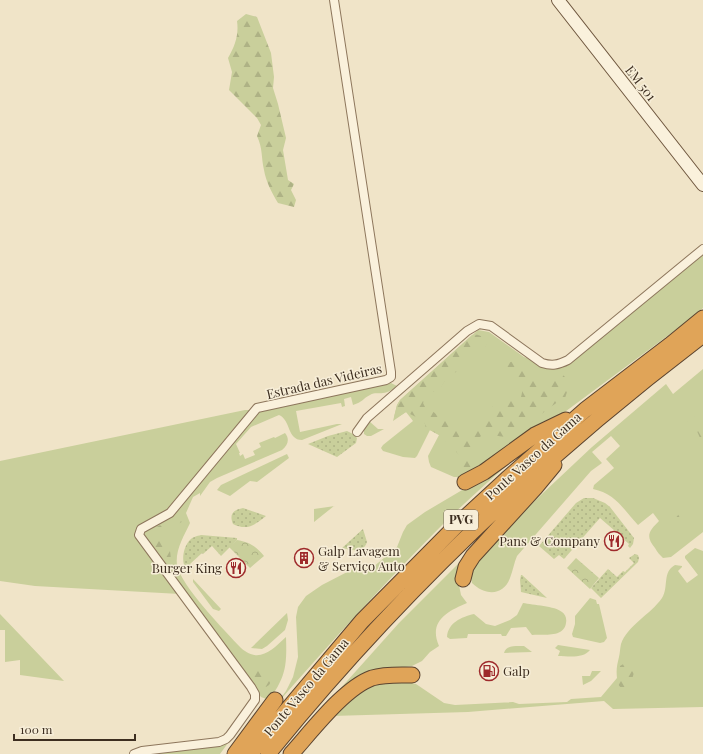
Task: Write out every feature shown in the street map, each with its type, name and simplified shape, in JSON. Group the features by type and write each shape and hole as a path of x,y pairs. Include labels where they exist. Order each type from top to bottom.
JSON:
{"highway":[{"name":"Ponte Vasco da Gama","path":"250,754 362,621 456,526 585,410 703,318"},
{"name":"Ponte Vasco da Gama","path":"268,754 334,675 418,585 499,505 585,429 703,335"},
{"path":"465,482 484,472 535,435 585,410"},
{"path":"463,579 466,568 473,556 535,488 585,429"},
{"path":"291,754 338,703 356,687 377,677 412,675"},
{"path":"235,754 275,700"}],"main road":[{"name":"EM 501","path":"558,0 703,185"}],"street":[{"name":"Estrada das Videiras","path":"134,754 142,751 218,742 226,739 255,700 255,694 251,687 139,535 141,529 170,513 257,408 386,380 390,377 392,372 334,0"},
{"path":"357,432 368,418 467,331 480,324 491,326 542,363 550,366 559,364 568,360 703,249"}],"green space":[{"path":"246,14 257,17 271,53 274,77 273,88 286,138 283,150 288,180 294,184 291,190 296,200 294,207 278,203 268,183 263,165 261,149 257,136 261,125 257,118 229,90 232,72 228,58 236,40 237,21"},
{"path":"703,249 703,308 558,417 467,477 454,477 431,467 428,456 439,435 430,430 415,458 403,457 383,451 381,448 413,421 406,412 393,421 397,405 400,400 478,330 489,332 524,357 542,363 559,364"},
{"path":"472,335 479,335 482,337 487,343 485,347 477,346 473,348 465,358 464,364 456,372 447,377 441,387 428,395 423,403 425,407 444,420 448,418 457,426 461,432 459,437 450,445 439,435 426,428 424,421 406,412 398,417 394,417 400,400"},
{"path":"514,361 519,362 541,378 547,379 558,375 563,375 566,378 567,392 565,398 525,427 511,435 504,437 487,434 480,437 471,445 470,451 476,460 476,465 469,472 460,471 462,461 461,457 456,451 456,447 479,424 494,415 492,404 493,401 521,397 521,382 515,374 508,376 503,374 500,370 507,363"},
{"path":"703,369 703,532 671,557 663,558 652,544 649,537 651,531 659,521 653,513 638,525 608,494 593,489 594,485 614,468 606,459 620,446 611,436 592,452 602,463 591,471 517,556 507,584 498,591 487,592 472,583 471,576 475,563 525,510 592,447 666,384 673,394"},
{"path":"391,383 397,386 387,392 375,393 367,396 359,403 353,405 351,397 344,399 345,406 342,407 341,403 296,411 300,432 342,424 302,440 294,437 286,421 279,415 251,427 236,444 240,456 243,454 245,459 255,455 253,451 261,447 259,443 285,433 288,440 286,446 282,450 210,482 200,496 200,493 193,497 186,513 190,523 177,554 177,565 186,584 204,608 241,648 248,653 259,655 265,653 286,637 286,663 282,677 275,692 269,700 261,697 144,537 143,533 148,528 171,517 260,411"},
{"path":"681,407 686,408 703,426 703,447 694,426 680,416 678,411"},
{"path":"250,410 252,412 169,511 149,523 137,528 135,533 180,594 35,586 0,581 0,461"},
{"path":"369,421 378,429 384,429 371,436 367,436 364,434 364,429"},
{"path":"347,431 357,438 356,443 337,457 308,444 328,436"},
{"path":"287,454 289,458 257,482 250,481 230,496 217,490 221,485"},
{"path":"513,460 448,519 360,611 275,706 286,691 293,677 298,657 296,617 298,607 306,596 322,585 353,569 372,568 397,547 407,525 425,512"},
{"path":"584,498 593,498 610,507 634,538 633,544 630,548 628,546 629,544 620,536 618,537 613,533 615,531 600,518 564,559 559,555 554,559 539,546 576,503"},
{"path":"334,506 314,522 314,509"},
{"path":"243,508 266,516 247,527 233,524 231,518 234,511"},
{"path":"688,509 691,512 685,523 671,530 676,517 681,512"},
{"path":"178,510 185,512 186,519 175,525 172,524 169,519"},
{"path":"160,525 165,530 160,541 164,549 170,550 171,560 169,566 165,566 153,547 151,539 155,528"},
{"path":"363,529 367,542 363,548 360,550 350,550 342,548"},
{"path":"201,535 237,538 237,540 221,556 212,546 190,564 194,568 190,570 186,569 183,559 185,547 189,541"},
{"path":"237,540 252,545 264,556 250,568 229,547"},
{"path":"475,547 458,580 461,595 467,603 447,614 438,624 436,637 439,646 430,652 422,661 412,666 398,668 322,709 399,623"},
{"path":"695,548 703,551 703,707 613,709 604,701 468,712 332,716 362,690 376,683 404,681 416,684 444,703 455,705 513,702 519,704 567,702 571,699 601,697 617,678 617,665 621,644 624,638 628,631 662,598 668,572 671,568 675,565 682,566 678,571 687,583 698,575 685,558 685,556"},
{"path":"635,554 638,555 638,562 601,598 591,588 608,569 617,577 623,571 625,572 634,563 629,558"},
{"path":"576,558 599,578 590,589 567,568"},
{"path":"522,575 547,598 521,592"},
{"path":"193,579 221,609 219,611 213,609 193,582"},
{"path":"590,598 596,600 597,604 599,604 607,638 604,642 600,643 573,637 572,634 575,624 575,616"},
{"path":"523,603 559,610 566,616 564,628 557,633 547,635 532,635 526,627 511,628 506,636 502,636 501,634 468,634 467,638 450,639 447,637 453,624 464,617 474,614 486,624 495,626 510,620 517,615"},
{"path":"287,613 288,620 285,630 262,649 251,648"},
{"path":"0,614 64,681 20,675 20,660 5,662 5,630 0,630"},
{"path":"558,645 590,650 579,656 558,656 560,651 555,648"},
{"path":"524,646 532,652 504,653 509,647"},
{"path":"625,663 632,663 635,669 631,683 625,689 621,688 617,683 617,679 620,666"},
{"path":"257,666 260,667 265,675 269,676 272,680 266,687 259,684 254,678 252,673"},
{"path":"592,671 601,671 591,681 583,685 582,676 590,676"},
{"path":"228,743 220,754 142,754 218,745"}],"place":[{"name":"Pans & Company","path":"614,541"},
{"name":"Galp Lavagem & Serviço Auto","path":"304,558"},
{"name":"Burger King","path":"236,568"},
{"name":"Galp","path":"489,671"}]}
